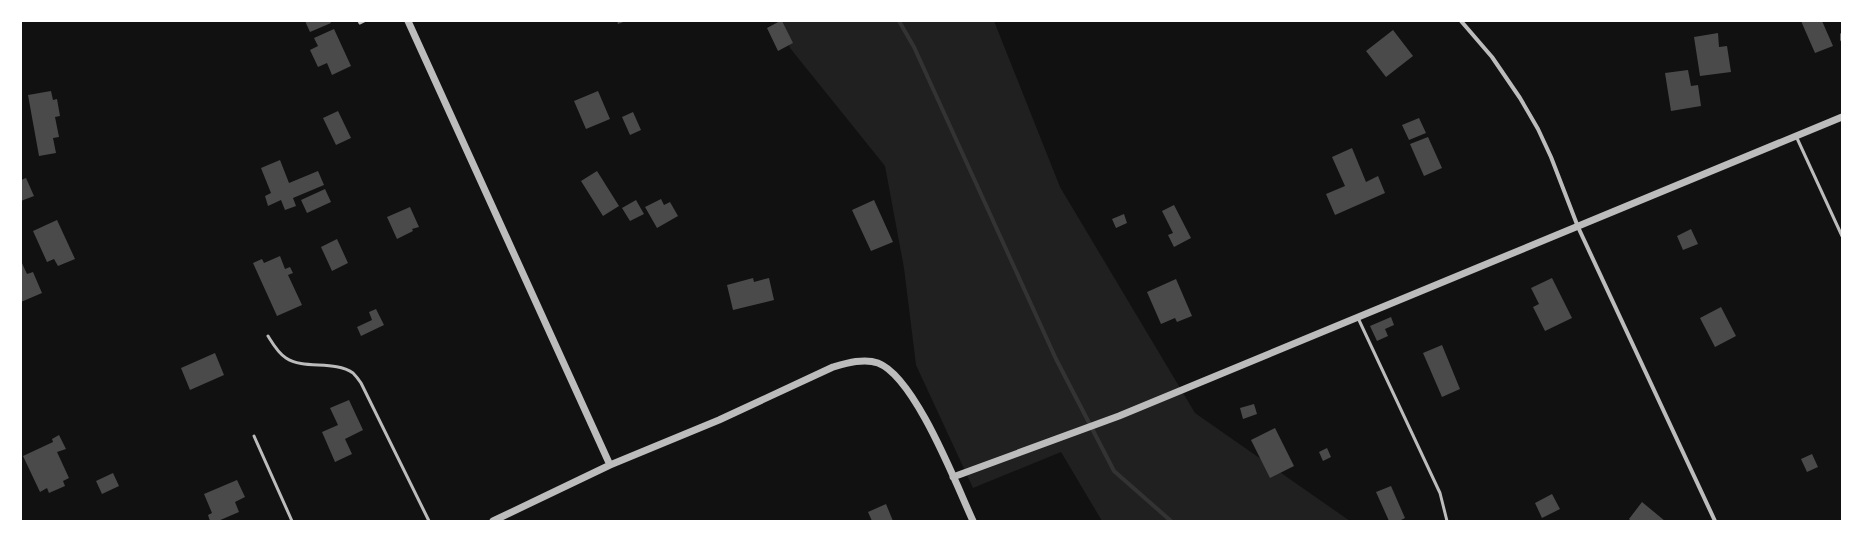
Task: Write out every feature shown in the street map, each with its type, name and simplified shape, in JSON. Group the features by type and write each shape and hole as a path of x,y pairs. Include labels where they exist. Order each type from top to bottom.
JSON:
{"street":[{"path":"408,21 610,465"},
{"path":"1461,21 1492,56 1534,123 1551,157 1578,227 1715,521"},
{"path":"953,477 1119,416 1842,117"},
{"path":"493,521 610,465 719,420 833,367 852,362 866,361 878,363 896,374 910,393 929,427 973,521"}],"lane":[{"path":"359,21 360,23 364,21"},
{"path":"1842,34 1842,40"},
{"path":"1796,136 1842,236"},
{"path":"1358,317 1440,493 1447,521"},
{"path":"268,336 277,351 295,363 323,364 353,374 361,383 429,521"},
{"path":"254,436 292,521"}],"shaded area":[{"path":"782,21 994,21 1060,187 1195,413 1350,521 1102,521 1061,452 973,488 916,365 904,268 885,166 790,48"}],"building":[{"path":"305,21 330,21 331,23 310,32"},
{"path":"617,21 626,21 618,24"},
{"path":"782,21 793,43 778,51 767,28"},
{"path":"1801,21 1822,21 1833,46 1815,53"},
{"path":"334,29 351,66 332,75 327,63 318,67 310,50 318,46 314,38"},
{"path":"1393,30 1413,56 1386,77 1366,51"},
{"path":"1718,33 1719,47 1727,46 1731,72 1700,76 1694,37"},
{"path":"1688,70 1691,86 1698,85 1701,106 1671,111 1665,73"},
{"path":"51,91 53,100 57,99 60,116 55,117 59,137 53,138 56,153 39,156 28,95"},
{"path":"598,91 610,119 586,129 574,101"},
{"path":"338,111 351,138 336,145 323,118"},
{"path":"633,112 641,130 630,135 622,117"},
{"path":"1419,118 1426,133 1409,140 1402,125"},
{"path":"1428,137 1442,168 1424,176 1410,144"},
{"path":"1352,148 1366,182 1378,176 1385,193 1335,215 1326,194 1345,186 1332,157"},
{"path":"280,160 289,183 318,171 324,185 293,198 296,206 285,210 281,200 268,206 265,196 271,193 261,168"},
{"path":"597,171 619,206 603,216 581,181"},
{"path":"26,178 34,196 21,201 21,180"},
{"path":"325,189 331,202 307,213 301,200"},
{"path":"661,199 664,205 670,202 678,216 657,228 645,207"},
{"path":"636,200 644,214 630,221 622,208"},
{"path":"874,200 893,242 871,251 852,210"},
{"path":"1174,205 1191,238 1174,247 1168,235 1173,233 1162,211"},
{"path":"410,207 419,227 412,229 413,231 397,239 387,217"},
{"path":"1124,214 1127,223 1116,228 1112,219"},
{"path":"57,220 75,259 58,266 54,259 47,262 33,231"},
{"path":"1691,229 1698,244 1683,250 1677,236"},
{"path":"337,239 348,263 332,271 321,247"},
{"path":"280,256 285,269 290,267 293,273 288,275 302,305 277,316 253,263 262,259 264,263"},
{"path":"21,261 27,274 33,272 42,293 21,302"},
{"path":"753,278 754,282 769,278 774,300 733,310 727,285"},
{"path":"1552,278 1572,318 1545,331 1533,307 1539,304 1531,288"},
{"path":"1176,279 1192,316 1177,322 1175,318 1161,324 1147,292"},
{"path":"1721,307 1736,336 1715,347 1700,318"},
{"path":"376,309 384,325 361,336 357,327 372,320 369,312"},
{"path":"1391,317 1394,325 1385,329 1388,336 1377,341 1370,326"},
{"path":"1442,345 1460,389 1442,397 1423,353"},
{"path":"215,353 224,375 190,390 181,368"},
{"path":"349,400 363,430 345,439 352,454 335,462 322,432 338,425 330,408"},
{"path":"1254,404 1257,414 1243,419 1240,408"},
{"path":"1275,428 1294,466 1270,478 1251,440"},
{"path":"59,435 66,449 57,452 69,478 63,481 65,486 49,493 47,488 40,492 23,456 53,442 52,439"},
{"path":"1327,448 1331,457 1323,461 1319,452"},
{"path":"1812,454 1818,467 1807,472 1801,459"},
{"path":"113,473 119,486 102,494 96,481"},
{"path":"237,480 245,497 235,502 239,512 218,521 210,521 208,515 212,513 204,494"},
{"path":"1391,486 1405,518 1399,521 1389,521 1376,492"},
{"path":"1552,494 1560,509 1542,518 1535,503"},
{"path":"1642,502 1665,521 1631,521 1629,519"},
{"path":"886,504 893,521 872,521 868,512"}],"waterway":[{"path":"899,21 914,47 1056,359 1114,471 1171,521"}]}
